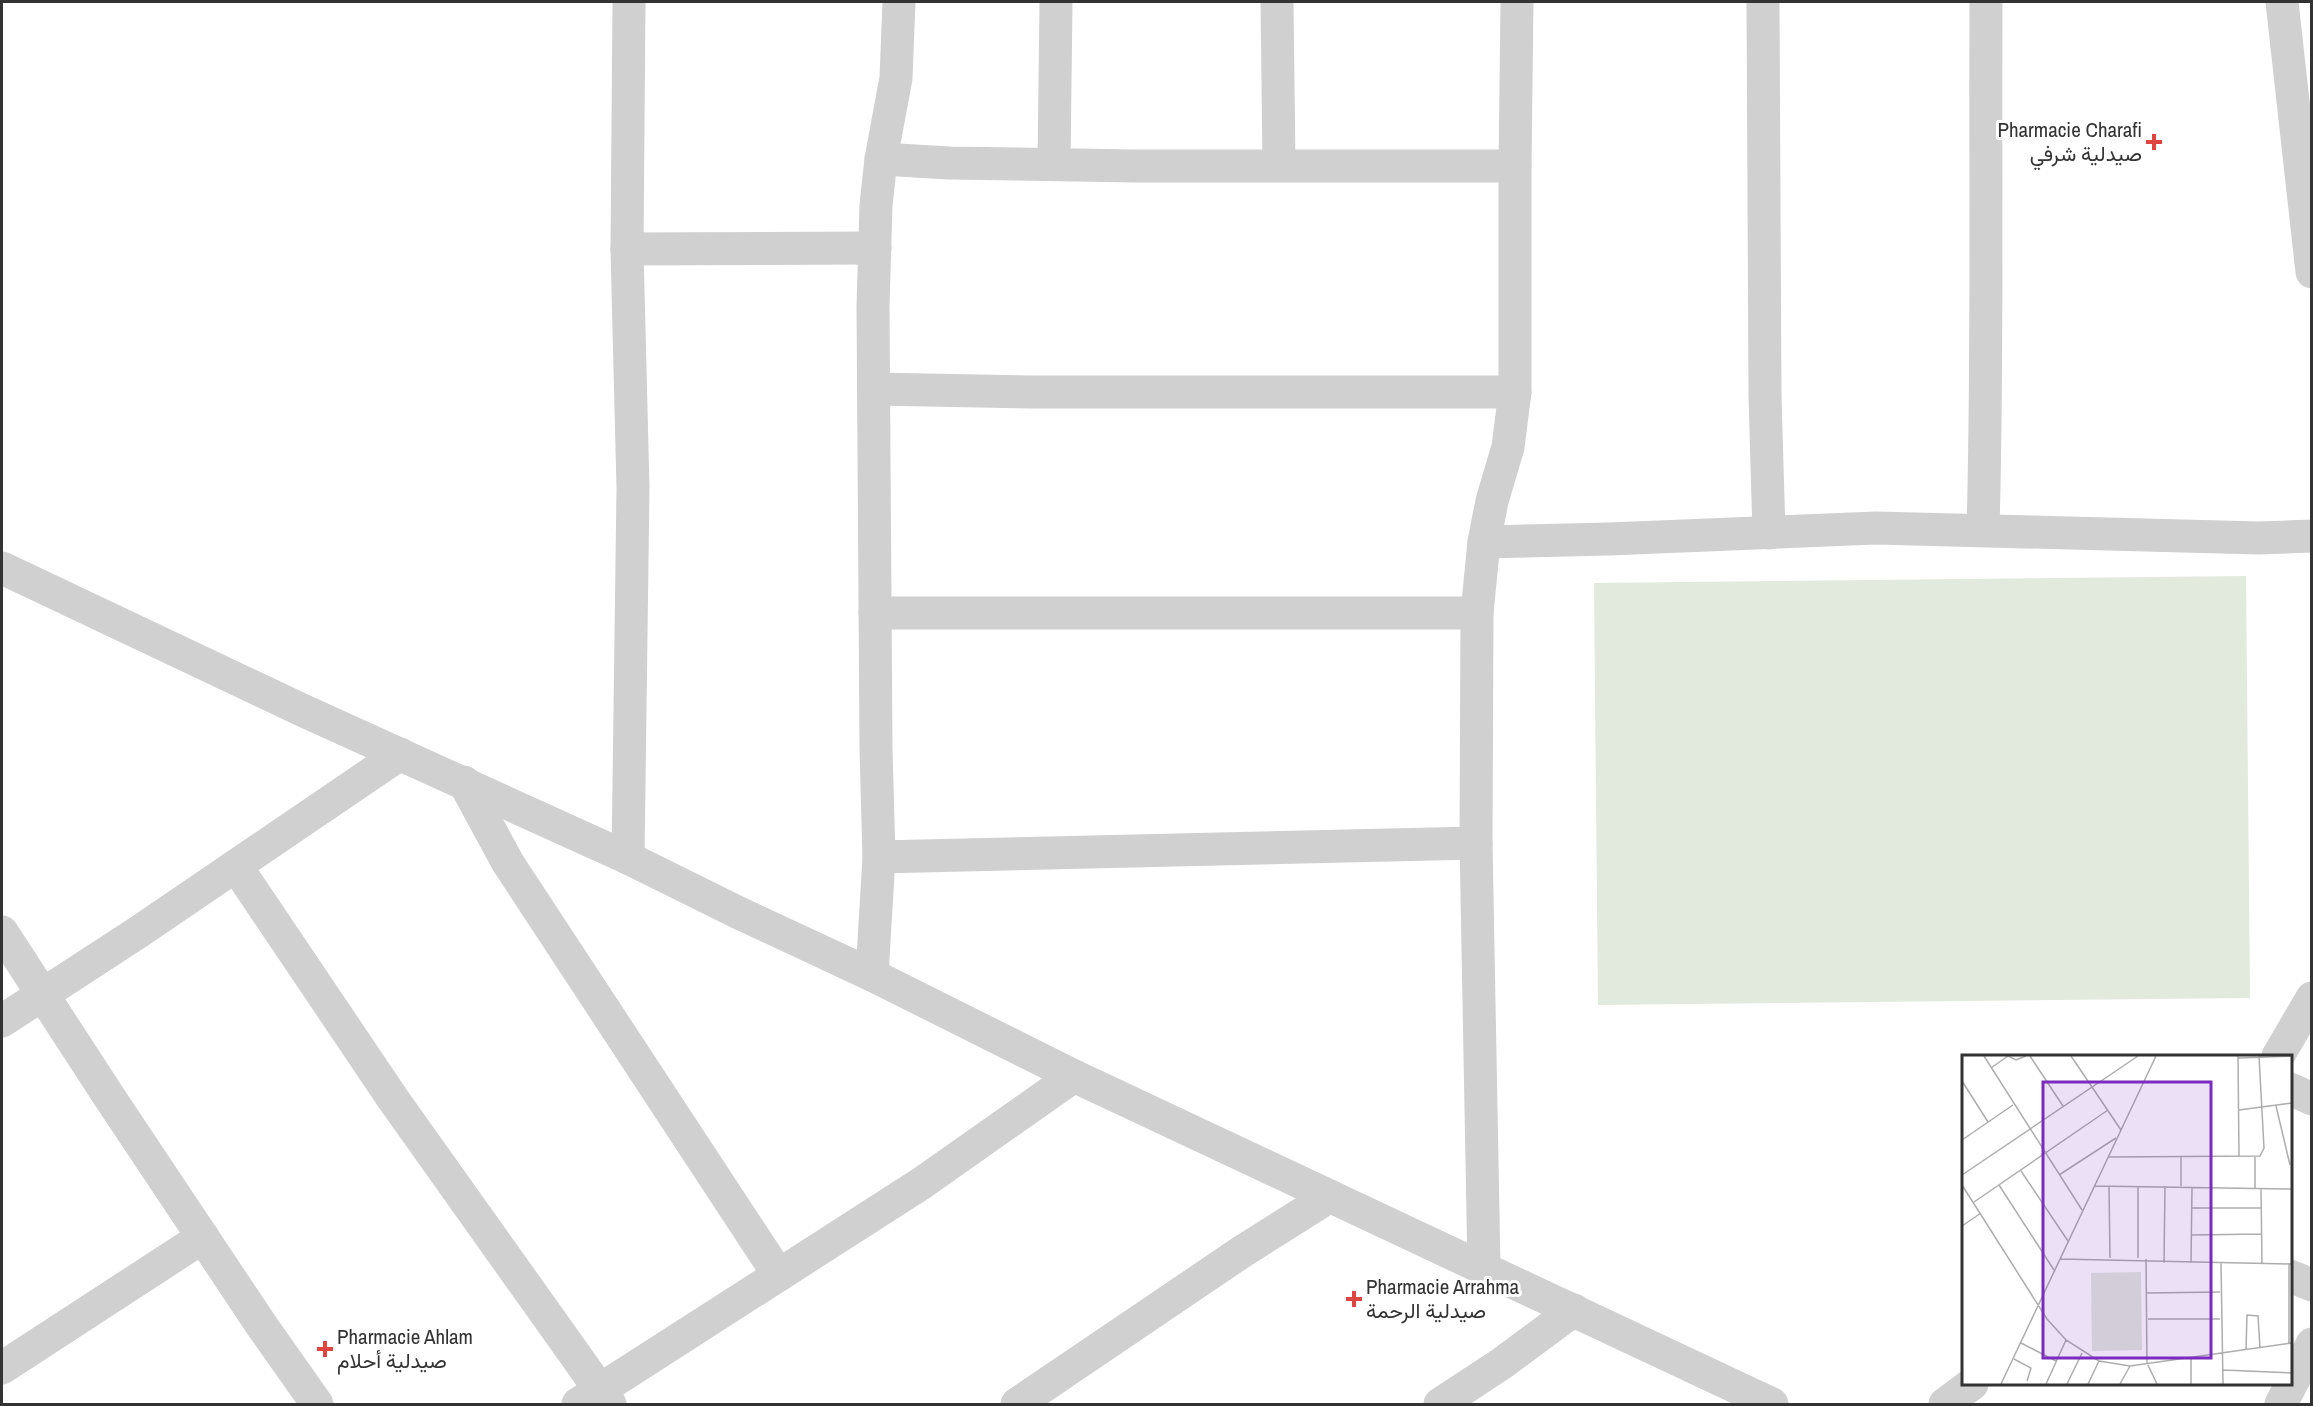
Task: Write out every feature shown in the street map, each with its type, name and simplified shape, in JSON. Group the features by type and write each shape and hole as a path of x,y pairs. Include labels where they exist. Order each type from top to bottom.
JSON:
{"street":[{"path":"628,858 633,488 627,249 629,2"},
{"path":"872,975 879,857 875,613 876,205 881,159 896,78 899,2"},
{"path":"1053,164 1056,2"},
{"path":"1277,2 1279,165"},
{"path":"1484,1267 1476,843 1478,613 1484,542 1491,501 1508,447 1515,392 1517,2"},
{"path":"1763,2 1765,349 1769,533"},
{"path":"1983,529 1986,401 1986,2"},
{"path":"2282,2 2306,167 2312,272"},
{"path":"881,159 949,163 1515,166"},
{"path":"627,249 875,248"},
{"path":"874,389 1035,392 1515,392"},
{"path":"1484,542 1876,528 2259,538 2312,536"},
{"path":"2,568 628,858 872,975 1074,1076 1772,1404"},
{"path":"875,613 1478,613"},
{"path":"2,1021 400,754"},
{"path":"464,782 508,863 778,1274"},
{"path":"879,857 1476,843"},
{"path":"236,866 596,1400 778,1274 922,1183 1074,1076"},
{"path":"2,932 108,1095 317,1404"},
{"path":"2279,1055 2312,998"},
{"path":"2292,1090 2312,1099"},
{"path":"1017,1404 1243,1251 1330,1196"},
{"path":"2,1368 203,1237"},
{"path":"2292,1277 2312,1285"},
{"path":"1440,1404 1501,1364 1574,1310"},
{"path":"2292,1383 2312,1344"},
{"path":"1945,1404 1969,1385"},
{"path":"2281,1404 2291,1385"}],"shaded area":[{"path":"2246,576 2250,998 1598,1005 1594,583"}],"place":[{"name":"Pharmacie Charafi صيدلية شرفي","path":"2154,142"},
{"name":"Pharmacie Arrahma صيدلية الرحمة","path":"1354,1299"},
{"name":"Pharmacie Ahlam صيدلية أحلام","path":"325,1349"}]}
